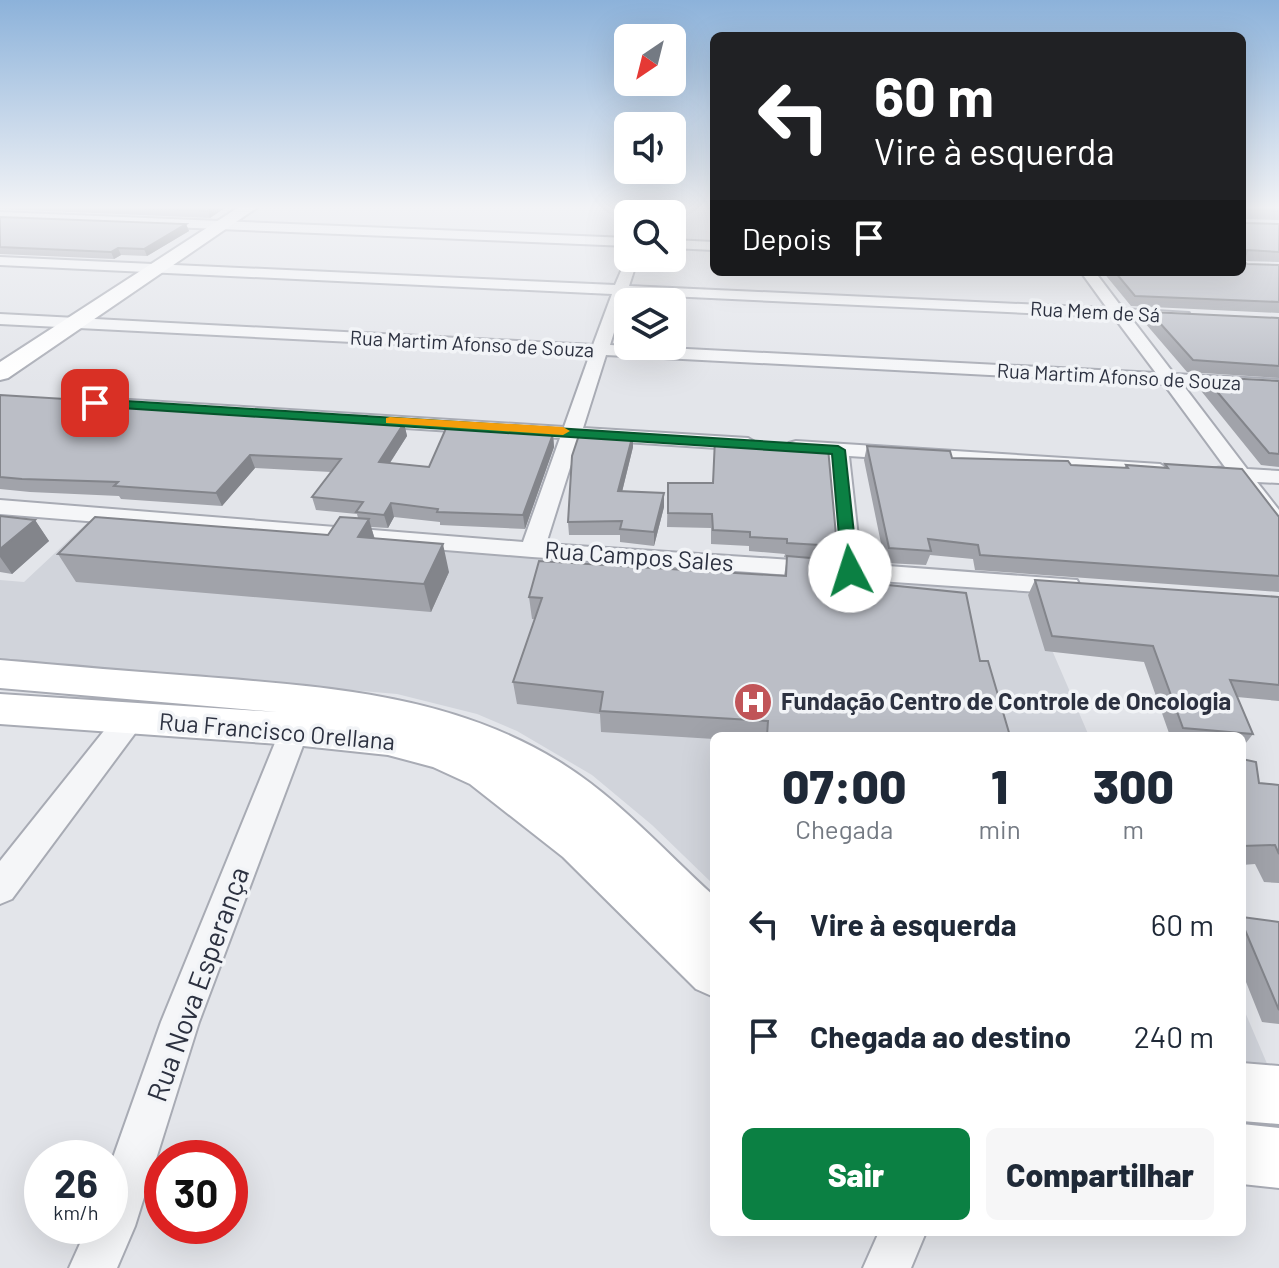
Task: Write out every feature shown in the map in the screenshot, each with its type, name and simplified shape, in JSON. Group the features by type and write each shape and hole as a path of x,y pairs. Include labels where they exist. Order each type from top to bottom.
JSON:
{"street":[{"name":"Rua Mem de Sá","path":"117,266 614,290"},
{"path":"0,373 161,266"},
{"path":"1091,276 1279,525"},
{"name":"Rua Mem de Sá","path":"686,293 1200,317"},
{"path":"532,550 614,308"},
{"name":"Rua Martim Afonso de Souza","path":"0,319 1279,385"},
{"path":"64,401 1279,477"},
{"path":"838,450 850,571"},
{"name":"Rua Campos Sales","path":"0,507 532,550 1088,588"},
{"name":"Rua Francisco Orellana","path":"0,674 300,715 388,739 496,745 545,775 590,811 710,924"},
{"name":"Rua Francisco Orellana","path":"0,709 129,720 300,715"},
{"name":"Rua Nova Esperança","path":"93,1268 112,1226 180,1022 300,715"},
{"path":"0,888 129,720"},
{"name":"Rua Francisco Orellana","path":"451,741 485,772 579,843 710,967"},
{"path":"1246,1092 1279,1095"},
{"path":"1246,1154 1279,1158"},
{"path":"887,1268 901,1236"}],"shaded area":[{"name":"Fundação Centro de Controle de Oncologia","path":"87,523 1027,592 1087,732 710,732 710,881 652,825 592,775 517,731 477,714 397,694 0,660 0,580 24,582"},
{"path":"1246,1014 1274,1080 1246,1078"}],"building":[{"path":"1246,266 1279,266 1279,302 1135,296 1118,276 1246,276"},
{"path":"1150,312 1279,318 1279,366 1193,360"},
{"path":"1207,377 1279,381 1279,454 1269,453"},
{"path":"0,395 115,402 110,406 293,416 366,416 363,420 404,423 379,462 429,467 447,426 553,434 523,515 437,512 438,509 391,503 384,515 356,512 363,502 312,497 341,459 250,455 216,493 114,486 118,482 0,477"},
{"path":"585,431 633,434 618,491 664,493 654,532 620,529 622,521 568,522 572,456 579,435 584,435"},
{"path":"715,439 828,448 837,546 787,543 787,539 750,537 750,532 713,530 712,514 668,513 668,483 713,483"},
{"path":"867,446 950,451 952,458 1068,461 1071,465 1128,468 1126,465 1168,468 1165,464 1242,469 1279,517 1279,576 980,555 978,545 928,539 931,551 889,548"},
{"path":"0,516 35,520 0,549"},
{"path":"95,517 328,535 340,517 369,519 358,537 443,544 424,584 58,554"},
{"path":"787,556 847,561 849,581 966,593 980,661 988,661 1009,732 767,732 768,721 600,711 603,692 513,682 542,598 529,597 539,561 786,576"},
{"path":"1035,580 1279,597 1279,685 1230,680 1253,734 1183,728 1153,646 1052,636"},
{"path":"1246,760 1256,762 1259,783 1279,785 1279,854 1275,845 1246,846"},
{"path":"1246,918 1279,922 1279,1010 1246,932"}],"slow traffic":[{"path":"390,420 563,431"}],"place":[{"name":"Fundação Centro de Controle de Oncologia","path":"753,702"}],"route":[{"path":"95,403 838,450 850,571"}]}
